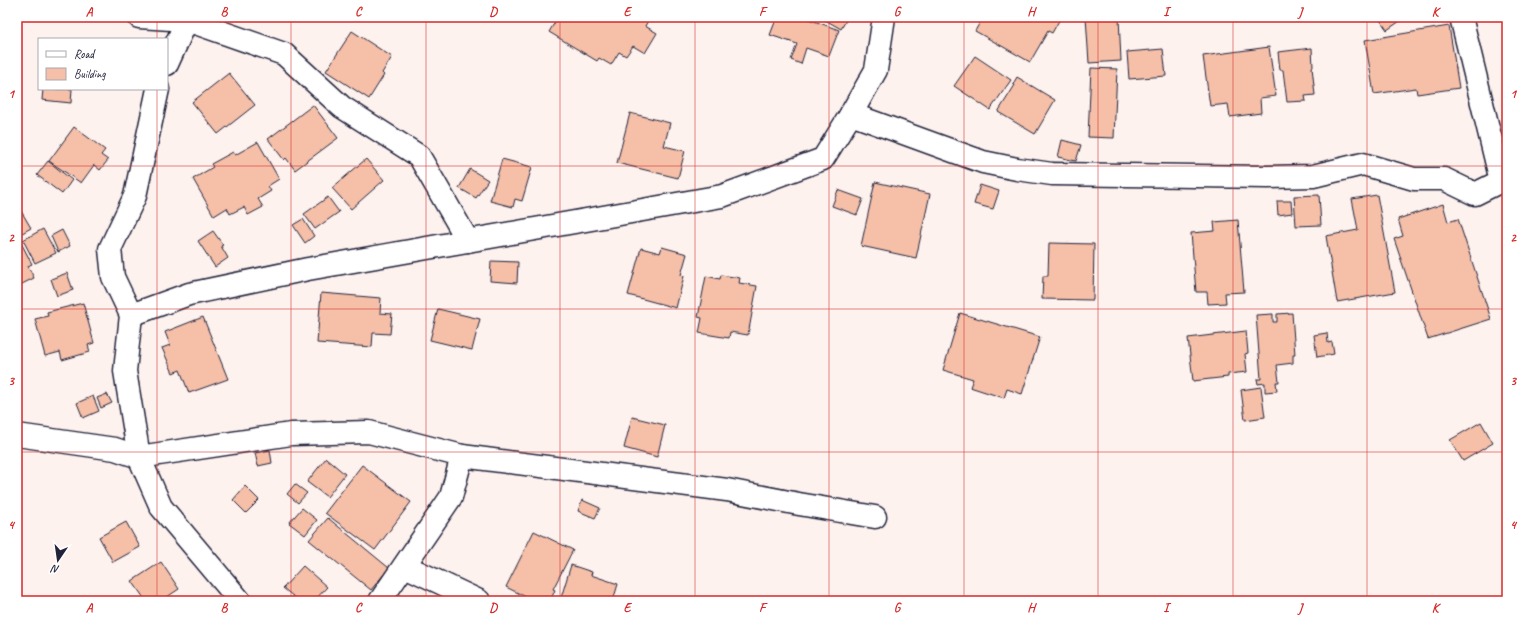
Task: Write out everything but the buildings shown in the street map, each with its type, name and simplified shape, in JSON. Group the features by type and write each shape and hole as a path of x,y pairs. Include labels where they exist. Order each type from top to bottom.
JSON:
{"street":[{"path":"139,17 187,20 284,54 342,107 419,156 468,241"},
{"path":"131,315 189,294 308,269 722,196 822,159 851,114 876,70 884,17"},
{"path":"851,114 983,162 1017,170 1052,174 1313,176 1363,164 1414,179 1444,179 1475,194 1501,181 1461,17"},
{"path":"168,62 187,20"},
{"path":"158,90 135,196 110,249 113,277 131,315 125,371 139,457 160,507 240,601"},
{"path":"17,435 115,449 139,457 291,434 369,432 462,456 727,490 874,517"},
{"path":"380,601 451,497 462,456"},
{"path":"405,566 480,601"}]}
